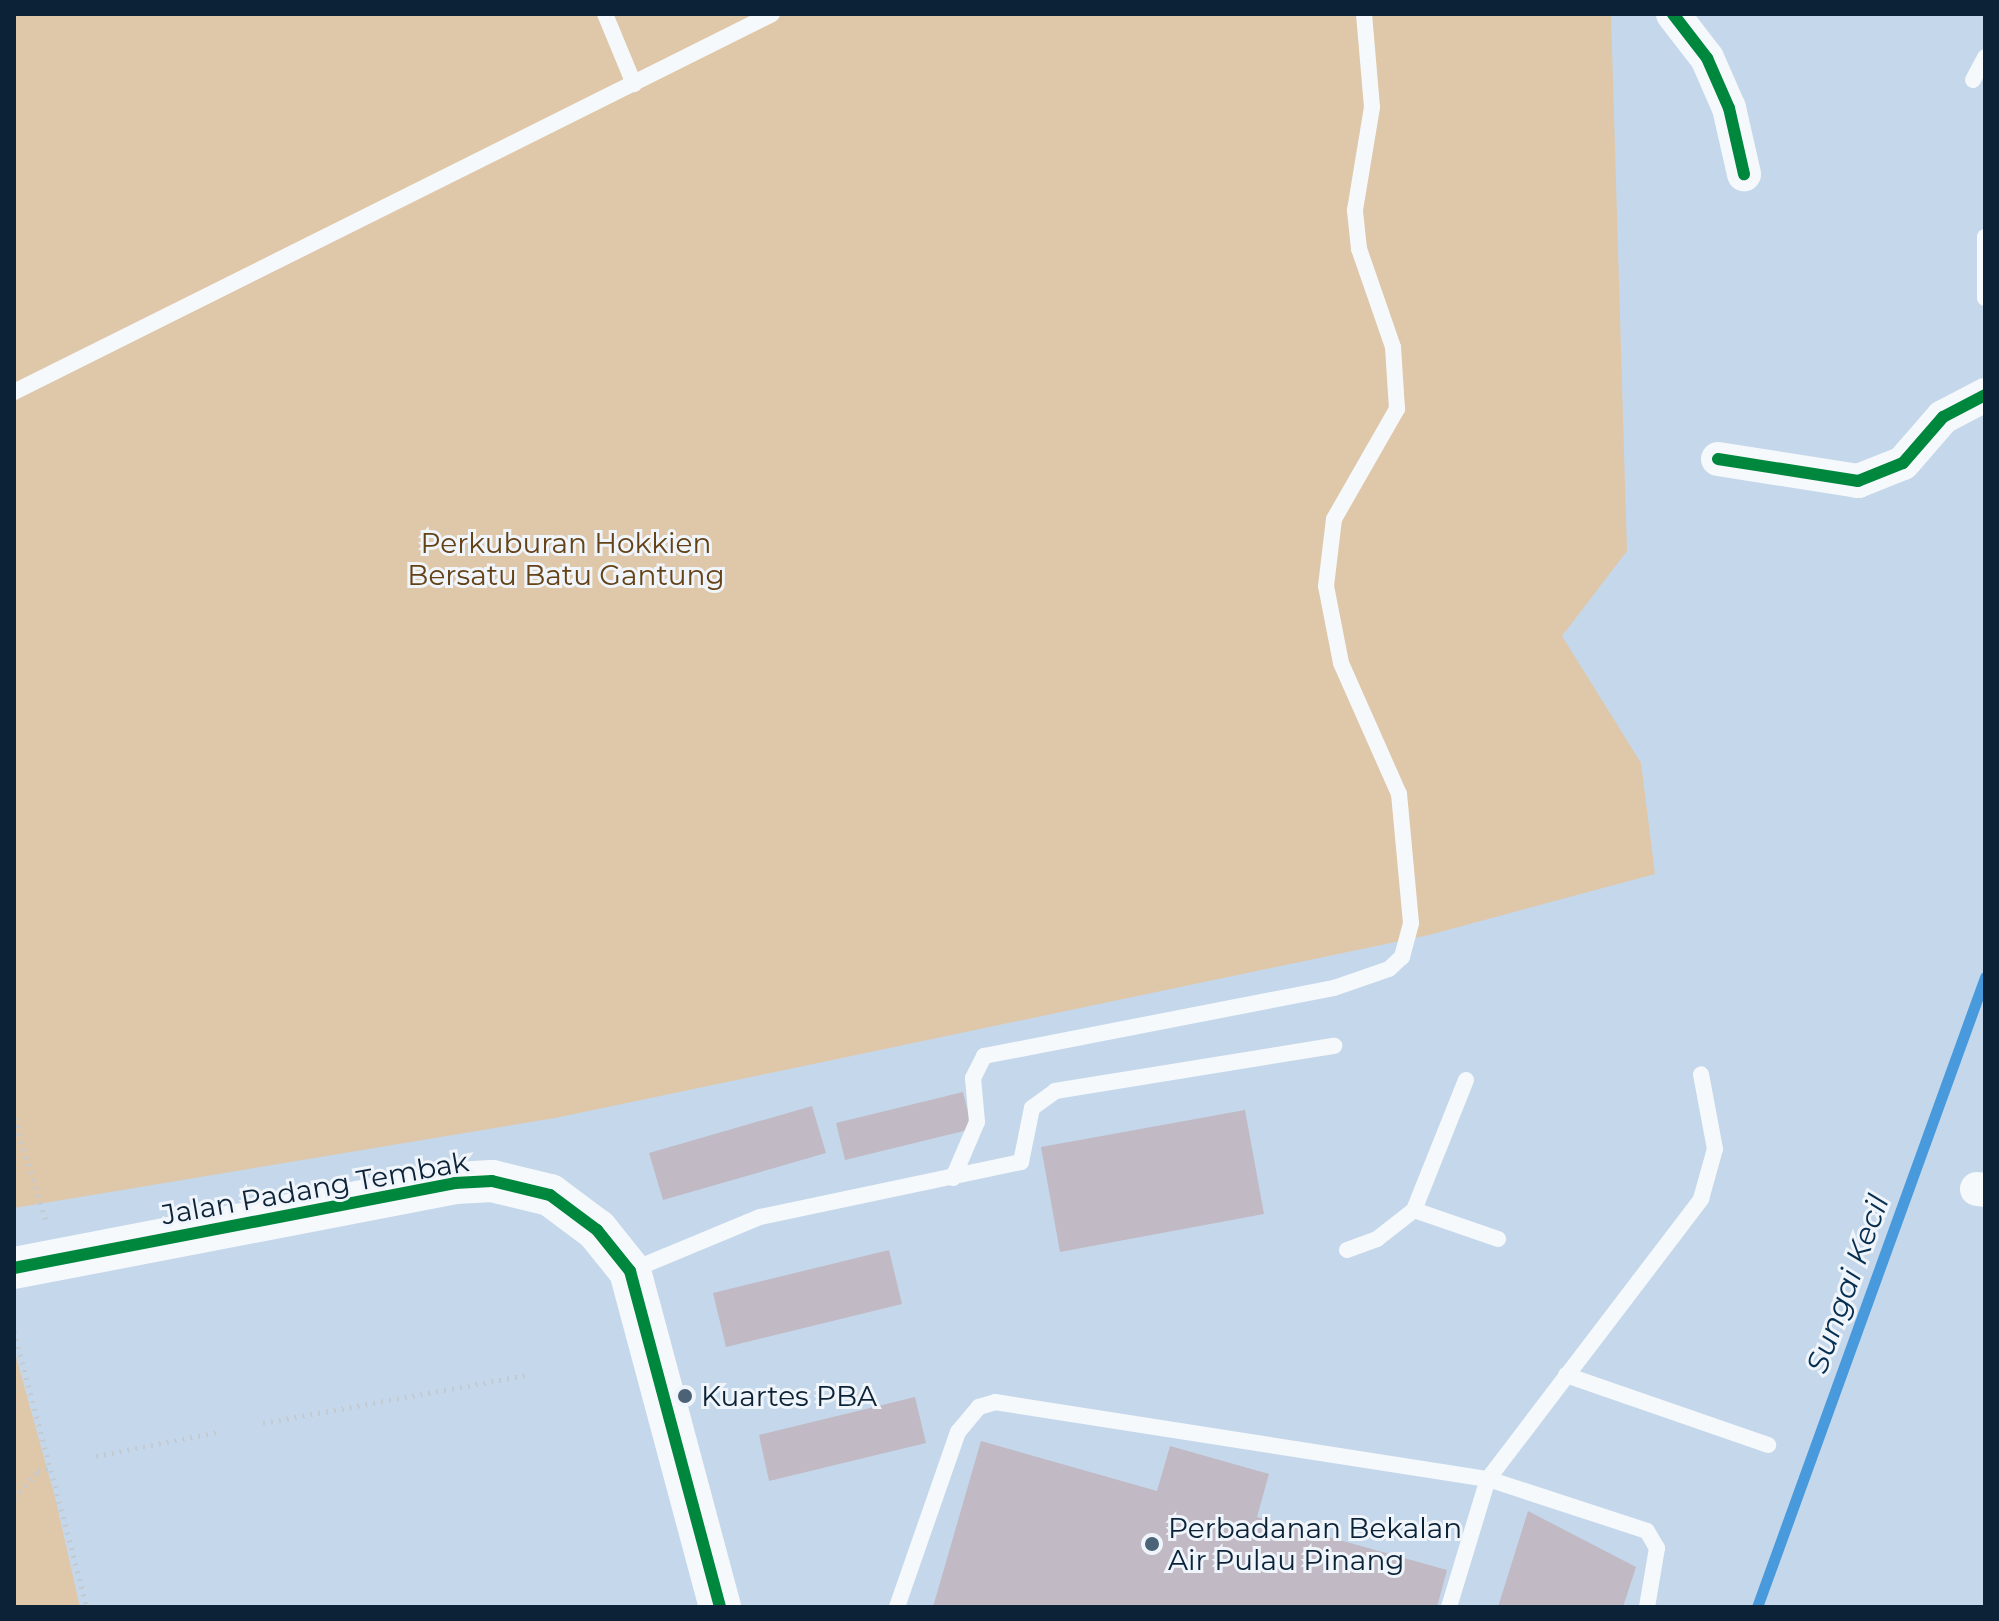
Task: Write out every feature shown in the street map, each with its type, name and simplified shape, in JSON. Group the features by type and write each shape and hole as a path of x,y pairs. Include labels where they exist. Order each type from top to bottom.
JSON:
{"street":[{"path":"1673,14 1707,58 1729,108 1744,174"},
{"path":"1718,459 1858,481 1903,463 1943,417 1985,395"},
{"name":"Jalan Padang Tembak","path":"14,1268 492,1181 550,1195 597,1230 630,1271 720,1607"}],"lane":[{"path":"605,14 634,84"},
{"path":"14,392 772,14"},
{"path":"953,1178 977,1122 973,1078 984,1056 1334,988 1389,969 1402,957 1411,923 1399,794 1341,663 1326,586 1334,519 1397,409 1393,347 1359,249 1355,210 1372,107 1364,14"},
{"path":"1973,80 1985,57"},
{"path":"1985,237 1985,298"},
{"path":"630,1271 760,1217 1021,1162 1032,1108 1055,1091 1334,1046"},
{"path":"1449,1607 1488,1479 1701,1199 1715,1149 1701,1074"},
{"path":"1347,1250 1377,1239 1414,1210 1466,1080"},
{"path":"1414,1210 1498,1239"},
{"path":"1566,1375 1768,1445"},
{"path":"897,1607 958,1432 979,1407 995,1402 1488,1479 1647,1531 1657,1548 1647,1607"}],"path":[{"path":"14,1118 58,1259"},
{"path":"14,1331 87,1607"},
{"path":"263,1423 527,1375"},
{"path":"96,1456 217,1432"},
{"path":"14,1498 38,1471 52,1467"}],"green space":[{"name":"Perkuburan Hokkien Bersatu Batu Gantung","path":"14,14 1611,14 1627,551 1562,636 1641,763 1655,874 1429,935 555,1118 14,1208"},
{"path":"14,1349 56,1501 80,1607 14,1607"}],"building":[{"path":"963,1092 972,1129 845,1160 836,1123"},
{"path":"812,1106 826,1153 663,1200 649,1153"},
{"path":"1245,1110 1264,1214 1060,1252 1041,1147"},
{"path":"889,1250 902,1304 726,1347 713,1293"},
{"path":"915,1397 926,1443 769,1481 759,1435"},
{"name":"Perbadanan Bekalan Air Pulau Pinang","path":"981,1441 1157,1491 1170,1446 1269,1474 1257,1517 1447,1570 1437,1607 933,1607"},
{"path":"1528,1511 1636,1567 1623,1607 1498,1607"}],"waterway":[{"name":"Sungai Kecil","path":"1757,1607 1985,977"}],"cycle path":[{"path":"1673,14 1707,58 1729,108 1744,174"},
{"path":"1718,459 1858,481 1903,463 1943,417 1985,395"},
{"path":"14,1268 455,1183 492,1181 550,1195 597,1230 630,1271 720,1607"}],"place":[{"name":"Kuartes PBA","path":"685,1396"},
{"name":"Perbadanan Bekalan Air Pulau Pinang","path":"1152,1544"}]}
